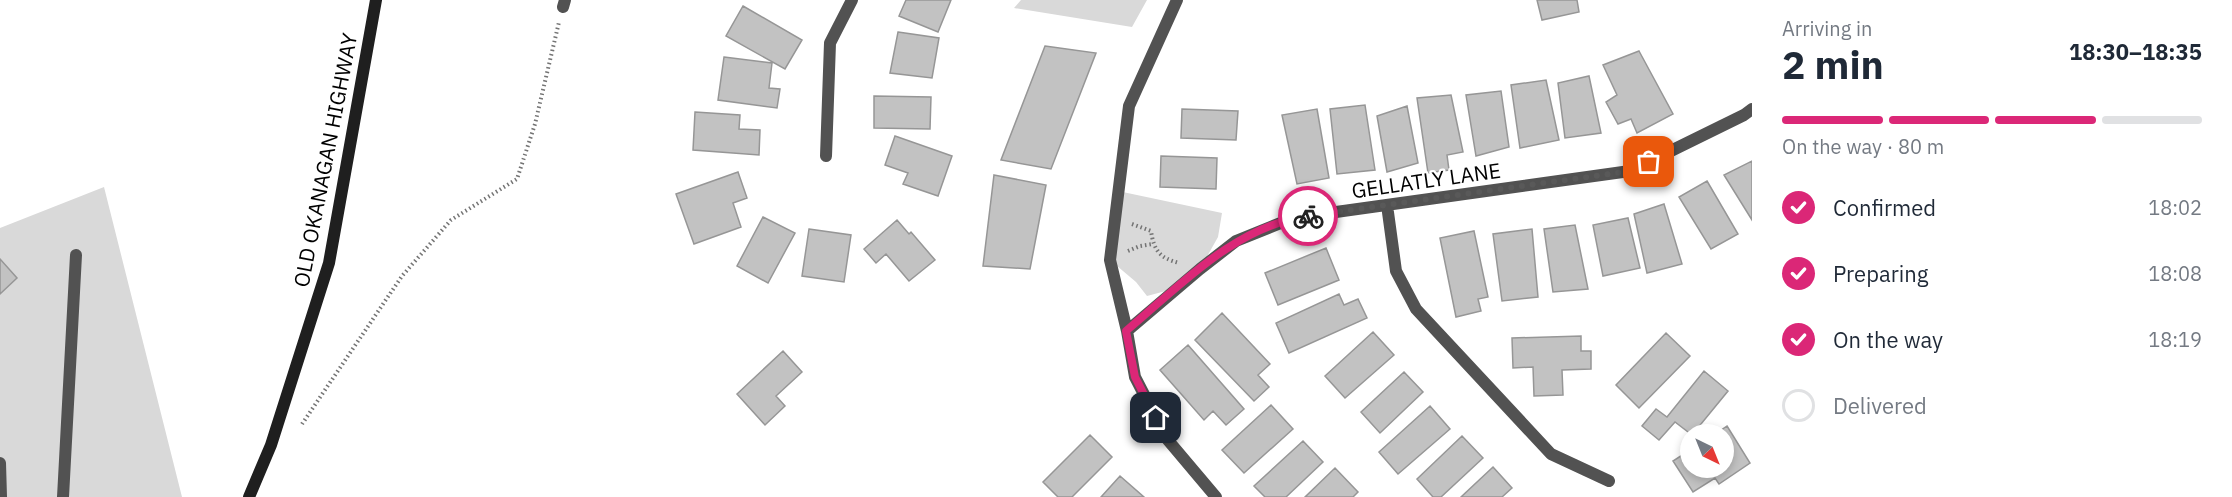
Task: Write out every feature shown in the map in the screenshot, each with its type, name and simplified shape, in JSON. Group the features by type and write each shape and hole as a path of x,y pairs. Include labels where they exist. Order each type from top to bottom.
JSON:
{"street":[{"name":"OLD OKANAGAN HIGHWAY","path":"249,497 271,446 329,263 376,0"},
{"path":"826,156 830,43 852,0"},
{"path":"1178,0 1129,106 1110,260 1135,377 1167,439 1216,497"},
{"name":"GELLATLY LANE","path":"1126,331 1236,241 1293,218 1630,171 1752,109"},
{"path":"1387,205 1396,271 1416,309 1551,454 1609,481"},
{"path":"63,497 76,255"},
{"path":"0,463 1,497"}],"path":[{"path":"302,424 402,276 451,220 517,179 535,124 564,3"},
{"path":"1114,223 1137,225 1151,231 1153,244 1164,259 1200,269"}],"shaded area":[{"path":"1021,0 1147,0 1132,27 1014,8"},
{"path":"104,187 182,497 0,497 0,228"},
{"path":"1118,191 1222,213 1218,237 1200,269 1177,288 1147,296 1136,282 1110,260"}],"building":[{"path":"906,0 951,0 938,32 899,16"},
{"path":"1537,0 1577,0 1579,12 1542,20"},
{"path":"743,6 802,40 785,69 726,36"},
{"path":"898,32 939,38 932,78 890,73"},
{"path":"1045,46 1096,53 1051,169 1001,160"},
{"path":"1639,51 1673,114 1637,133 1631,119 1618,124 1606,102 1617,95 1603,65"},
{"path":"724,57 772,63 769,88 780,89 777,108 718,100"},
{"path":"1589,76 1601,133 1565,138 1558,83"},
{"path":"1546,80 1559,140 1520,148 1511,85"},
{"path":"1501,91 1509,147 1476,156 1466,95"},
{"path":"1451,95 1463,152 1447,155 1449,170 1428,173 1417,98"},
{"path":"874,96 931,97 930,129 874,128"},
{"path":"1365,105 1375,170 1337,174 1330,109"},
{"path":"1407,106 1418,163 1387,172 1377,116"},
{"path":"1182,109 1238,111 1236,140 1181,138"},
{"path":"1317,109 1329,178 1297,184 1282,115"},
{"path":"695,112 740,115 739,129 760,130 759,155 693,150"},
{"path":"895,136 952,156 938,196 903,184 908,173 885,165"},
{"path":"1161,156 1217,158 1216,189 1160,187"},
{"path":"1752,161 1752,220 1724,175"},
{"path":"738,172 747,198 733,203 741,227 694,244 676,194"},
{"path":"994,175 1046,185 1030,269 983,266"},
{"path":"1707,181 1738,234 1711,249 1679,197"},
{"path":"1664,204 1682,264 1647,273 1634,214"},
{"path":"763,217 795,233 768,283 737,266"},
{"path":"1628,218 1640,268 1603,276 1593,225"},
{"path":"897,220 909,234 911,232 935,260 909,281 886,254 876,263 864,249"},
{"path":"1575,225 1588,289 1553,292 1544,229"},
{"path":"809,229 851,235 844,282 802,276"},
{"path":"1532,229 1538,297 1502,301 1493,234"},
{"path":"1474,231 1488,297 1478,299 1481,311 1456,317 1440,238"},
{"path":"1326,248 1339,280 1278,305 1265,273"},
{"path":"0,259 17,278 0,294"},
{"path":"1339,294 1344,305 1358,299 1367,318 1289,353 1276,323"},
{"path":"1222,313 1270,364 1258,375 1269,387 1254,401 1195,340"},
{"path":"1373,332 1394,355 1345,398 1325,376"},
{"path":"1666,333 1690,356 1639,408 1616,385"},
{"path":"1581,336 1581,351 1591,351 1591,369 1562,370 1563,395 1534,396 1533,367 1513,368 1512,338"},
{"path":"1188,345 1244,409 1226,425 1213,411 1204,420 1160,370"},
{"path":"783,351 802,372 776,396 785,406 765,425 737,394"},
{"path":"1704,371 1728,391 1701,424 1680,424 1680,426 1675,422 1659,440 1642,426 1656,409 1667,417"},
{"path":"1404,372 1423,392 1380,433 1361,412"},
{"path":"1271,405 1293,429 1244,473 1222,450"},
{"path":"1430,406 1450,429 1398,474 1379,452"},
{"path":"1090,435 1112,457 1072,497 1058,497 1043,482"},
{"path":"1462,436 1483,458 1441,497 1433,497 1417,479"},
{"path":"1734,437 1750,463 1734,474"},
{"path":"1303,441 1323,462 1286,497 1265,497 1254,486"},
{"path":"1680,456 1680,472 1673,461"},
{"path":"1493,467 1512,488 1502,497 1461,497"},
{"path":"1335,468 1358,492 1353,497 1305,497"},
{"path":"1120,476 1144,497 1101,497"},
{"path":"1684,478 1715,478 1693,492"},
{"path":"1715,478 1728,478 1719,484"}],"way so far":[{"path":"1308,216 1630,171 1649,162"}],"route":[{"path":"1156,418 1135,377 1126,331 1236,241 1293,218 1308,216"}]}
